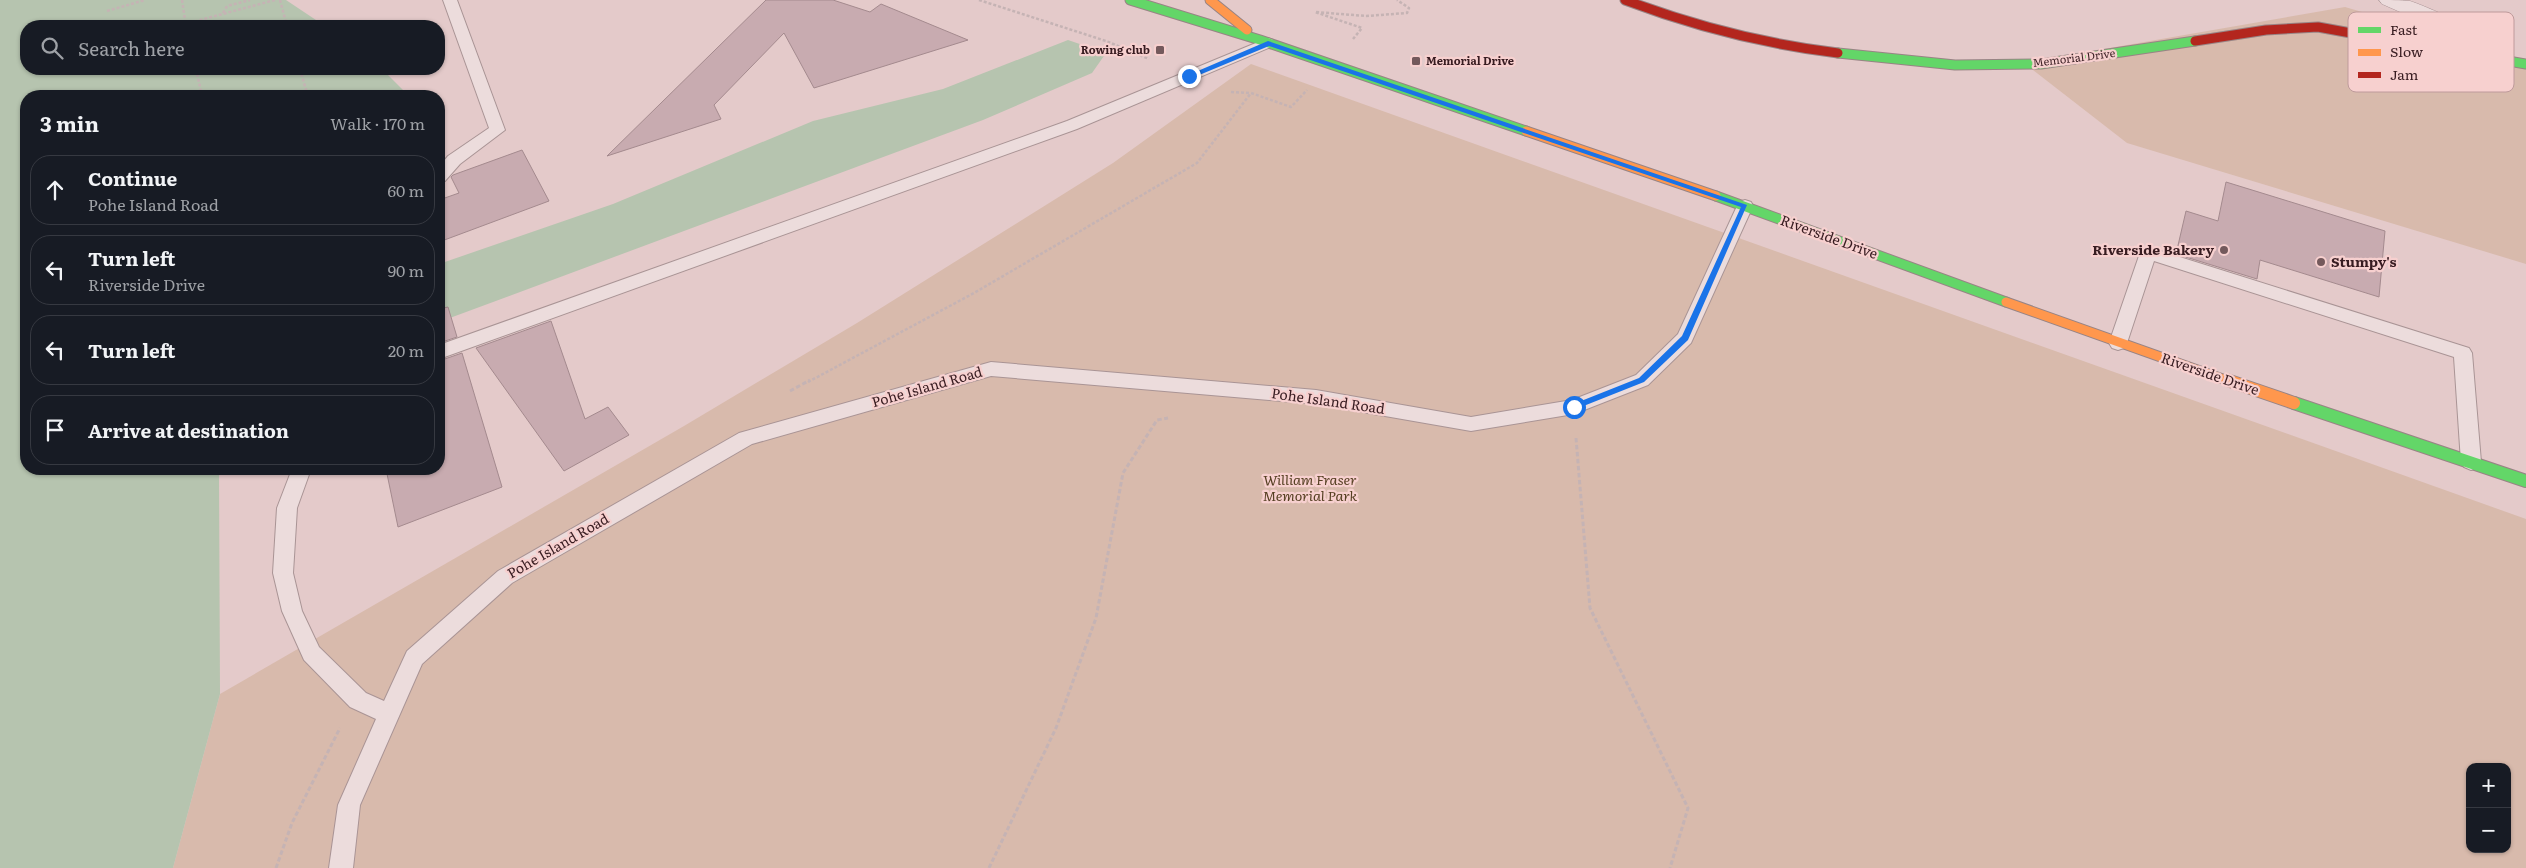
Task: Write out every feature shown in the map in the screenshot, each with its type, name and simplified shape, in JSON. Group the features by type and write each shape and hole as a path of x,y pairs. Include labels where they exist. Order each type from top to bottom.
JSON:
{"main road":[{"name":"Riverside Drive","path":"1130,0 1264,42 1745,206 2118,343 2526,481"},
{"path":"1210,0 1264,42"},
{"name":"Memorial Drive","path":"1624,0 1666,16 1743,38 1796,49 1955,65 2041,64 2273,29 2318,27 2348,32"}],"street":[{"path":"2389,0 2418,12"}],"lane":[{"path":"445,170 454,160 498,130 450,0"},
{"path":"445,350 1072,125 1264,42"},
{"name":"Pohe Island Road","path":"341,868 349,805 414,658 505,577 746,438 991,369 1316,397 1471,424 1574,407 1642,380 1685,338 1745,206"},
{"path":"2118,343 2148,253 2463,353 2471,462"},
{"path":"299,475 287,508 283,573 292,611 311,653 358,700 389,714"}],"path":[{"path":"107,11 145,0"},
{"path":"182,0 184,20"},
{"path":"222,14 227,6 250,0"},
{"path":"202,20 275,0"},
{"path":"280,0 285,20"},
{"path":"979,0 1106,41 1222,91 1251,93"},
{"path":"197,75 201,90"},
{"path":"302,75 306,90"},
{"path":"1574,407 1590,608 1688,808 1670,868"},
{"path":"989,868 1056,728 1096,618 1123,473 1157,420 1175,416"}],"green space":[{"path":"2345,7 2362,12 2348,12 2348,92 2514,92 2514,56 2526,60 2526,264 2127,143 2024,63"},
{"name":"William Fraser Memorial Park","path":"1251,64 2526,519 2526,868 173,868 220,694 684,426 857,323 1113,163"}],"shaded area":[{"path":"0,0 286,0 316,20 20,20 20,75 388,75 403,90 20,90 20,475 219,475 220,694 173,868 0,868"},
{"path":"1068,40 1106,53 1092,73 983,120 445,320 445,262 613,204 813,121 943,89"}],"building":[{"path":"766,0 833,0 870,12 881,4 968,40 814,88 784,33 714,105 721,119 607,156"},
{"path":"522,150 549,201 445,240 445,198 459,193 451,177"},
{"path":"2226,182 2385,231 2379,297 2260,260 2257,279 2176,254 2186,211 2218,221"},
{"path":"448,307 457,337 445,341 445,308"},
{"path":"551,321 585,419 608,407 629,435 564,471 476,348"},
{"path":"462,353 502,487 398,527 387,475 445,475 445,359"}],"traffic: fast":[{"path":"1130,0 1260,40 1526,131"},
{"path":"1838,53 1955,65 2041,64 2195,41"},
{"path":"2514,62 2526,64"},
{"path":"1716,196 2006,302"},
{"path":"2294,403 2526,481"}],"traffic: slow":[{"path":"1210,0 1247,30"},
{"path":"1526,131 1716,196"},
{"path":"2006,302 2118,343 2294,403"}],"traffic: jam":[{"path":"1625,0 1677,19 1730,34 1783,46 1838,53"},
{"path":"2195,41 2266,30 2318,27 2348,32"}],"place":[{"name":"Rowing club","path":"1160,50"},
{"name":"Memorial Drive","path":"1416,61"},
{"name":"Riverside Bakery","path":"2224,250"},
{"name":"Stumpy's","path":"2321,262"}],"route":[{"path":"1189,76 1268,43 1540,138 1745,206 1685,338 1642,380 1574,407"}]}
